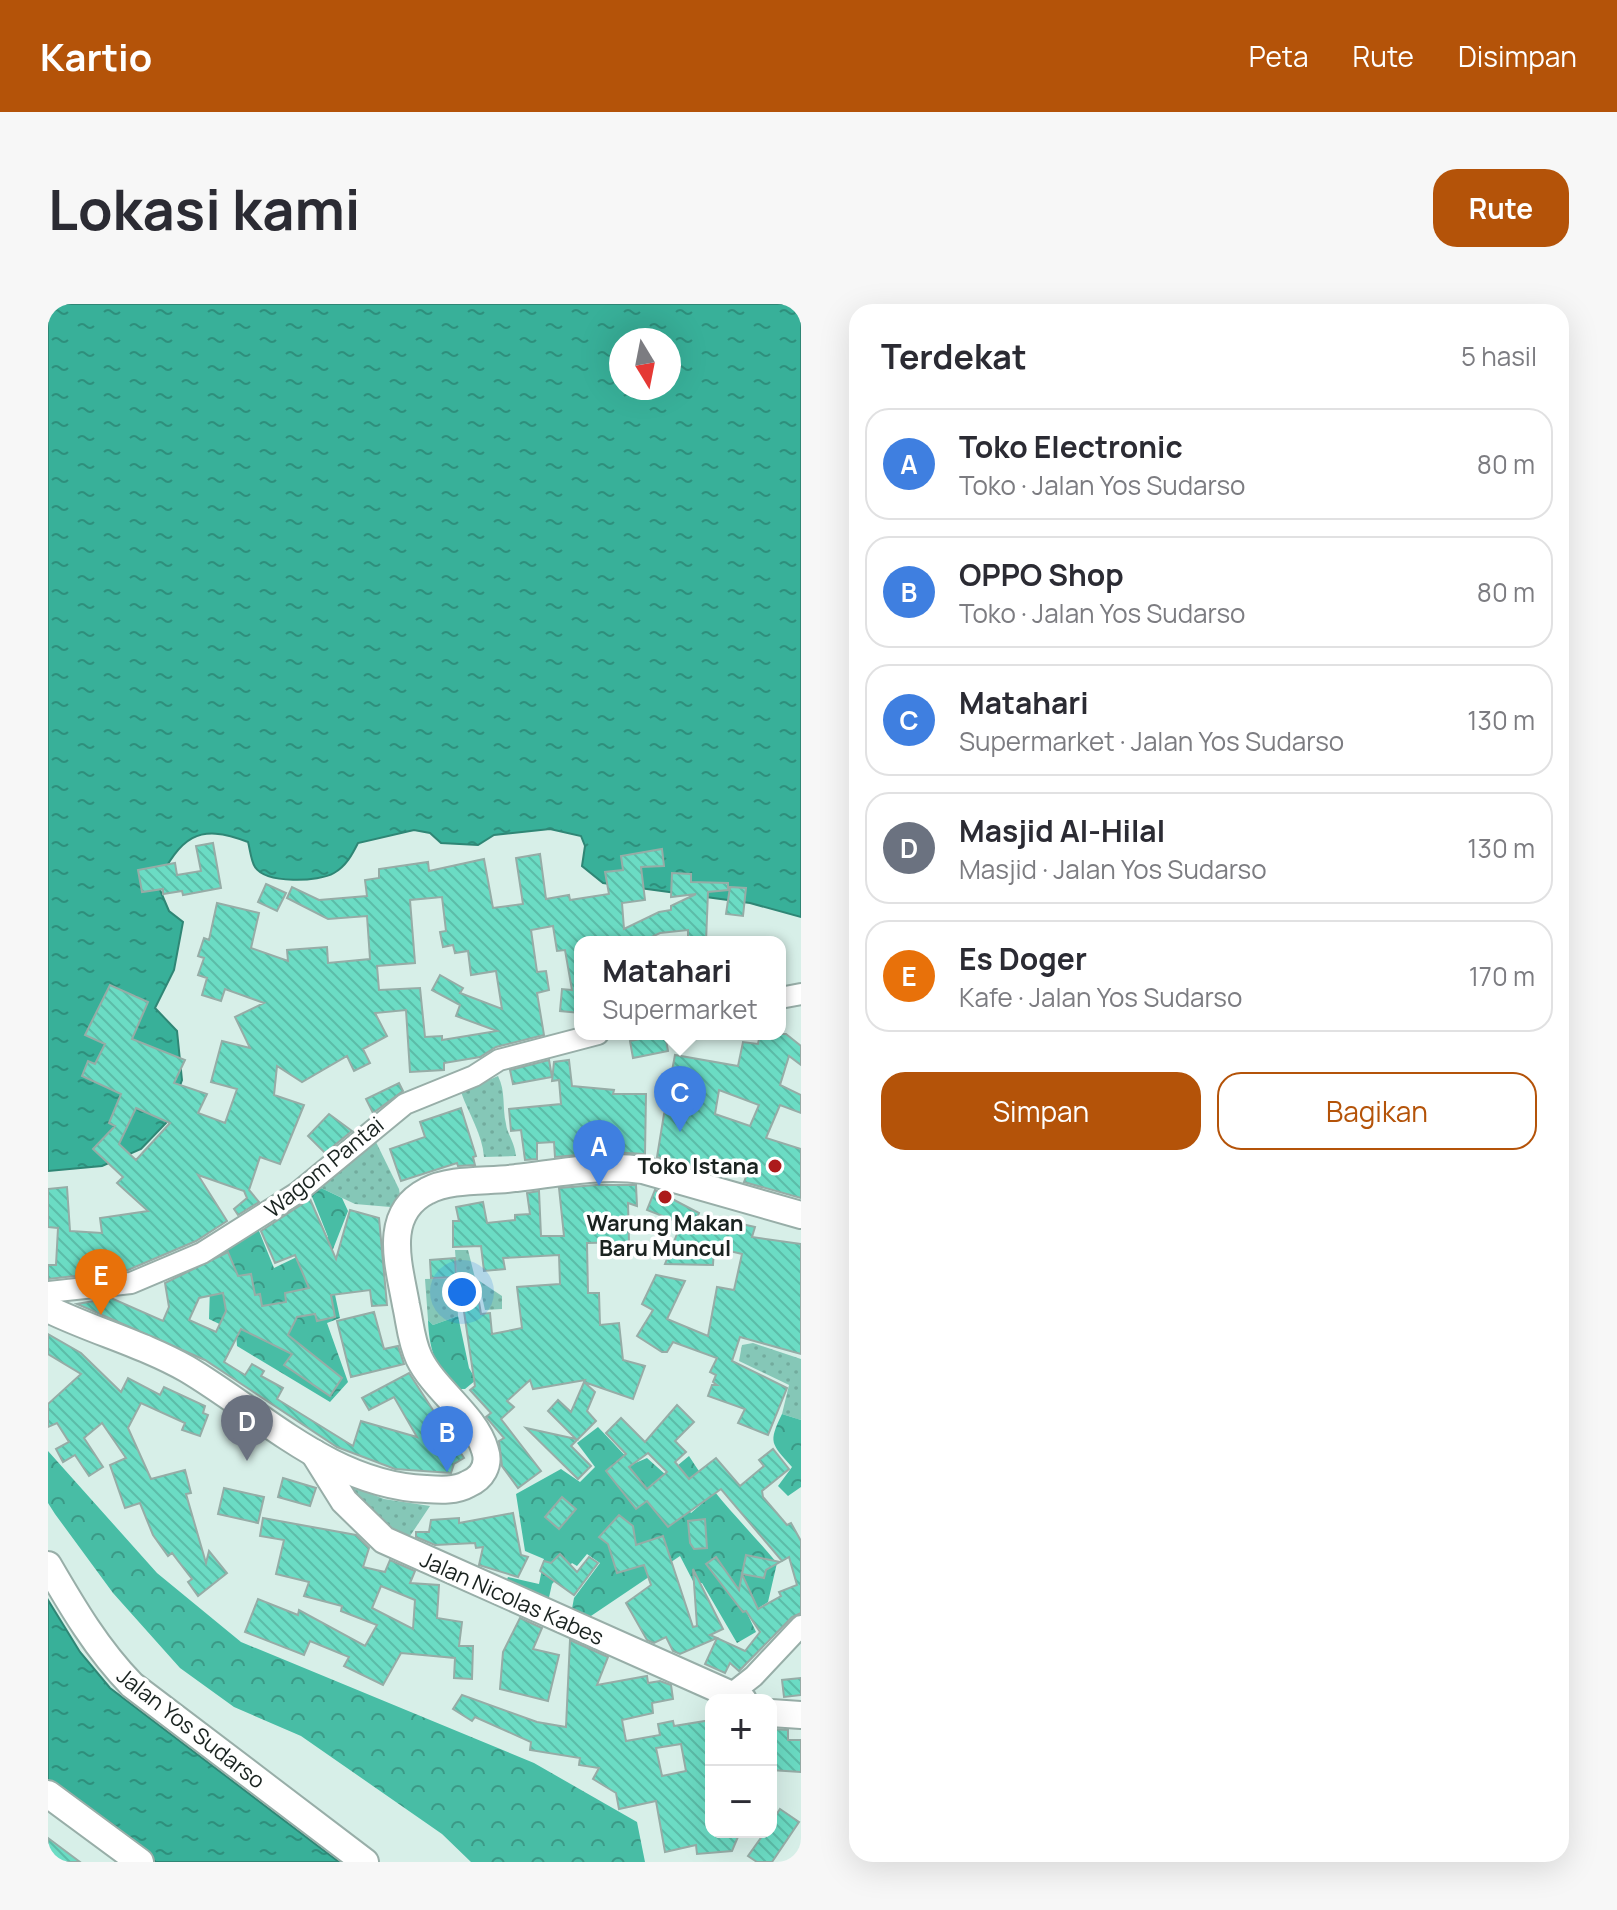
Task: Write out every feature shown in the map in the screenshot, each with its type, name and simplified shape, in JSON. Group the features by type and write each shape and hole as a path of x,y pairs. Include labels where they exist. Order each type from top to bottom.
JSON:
{"main road":[{"path":"48,1309 127,1340 187,1370 314,1453 370,1481 404,1488 460,1487 485,1470 487,1454 483,1443 427,1373 411,1335 396,1249 397,1229 406,1207 430,1189 617,1167 643,1170 801,1215"},
{"name":"Jalan Nicolas Kabes","path":"314,1453 344,1501 384,1540 730,1694"},
{"name":"Jalan Yos Sudarso","path":"48,1565 83,1625 109,1661 132,1685 365,1862"},
{"path":"777,1713 801,1715"},
{"path":"48,1794 140,1862"},
{"path":"48,1815 112,1862"}],"street":[{"name":"Wagom Pantai","path":"48,1292 131,1283 202,1253 297,1193 405,1104 474,1076 499,1060 575,1040"},
{"path":"739,1694 801,1626"}],"shaded area":[{"path":"498,1076 507,1128 516,1156 484,1157 478,1132 461,1092"},
{"path":"374,1138 399,1189 402,1208 355,1204 321,1188 328,1175"},
{"path":"455,1250 468,1250 475,1278 502,1296 502,1309 485,1310 481,1292 474,1293 472,1287 461,1288 457,1293 458,1316 433,1325 428,1320 425,1279 457,1278"},
{"path":"753,1343 801,1359 801,1420 782,1414 789,1385 739,1361 742,1345"},
{"path":"354,1487 384,1499 430,1506 406,1542 386,1531 348,1488"}],"green space":[{"path":"321,1188 342,1198 348,1211 328,1262 340,1318 327,1323 348,1382 330,1402 237,1346 236,1332 209,1319 210,1287 195,1260 257,1226 274,1268 307,1252 309,1245 328,1237 311,1194"},
{"path":"458,1316 469,1368 476,1380 465,1389 453,1389 442,1372 434,1356 428,1320 433,1325"},
{"path":"782,1414 801,1420 801,1487 788,1496 778,1486 792,1467 776,1447 773,1437"},
{"path":"598,1427 633,1464 647,1458 666,1475 689,1456 719,1498 777,1563 768,1602 748,1615 756,1632 737,1643 702,1583 694,1583 680,1556 585,1620 571,1614 574,1598 600,1563 587,1554 577,1566 572,1563 552,1584 548,1602 504,1586 508,1577 539,1584 544,1559 525,1551 516,1494 561,1469 580,1482 595,1467 577,1443","holes":["686,1476 706,1500 691,1513 670,1488"]},
{"path":"48,1451 157,1573 241,1642 534,1763 637,1822 645,1862 471,1862 442,1834 301,1736 234,1707 180,1668 113,1593 55,1514 48,1503"}],"water":[{"path":"48,304 801,304 801,917 750,903 603,883 582,866 585,846 581,836 550,829 494,835 478,845 441,843 430,833 414,830 358,843 338,870 327,876 305,880 281,879 261,873 255,867 248,842 230,836 203,834 183,845 157,883 169,911 183,922 174,970 155,1008 177,1031 182,1080 166,1123 141,1149 102,1166 48,1171"},
{"path":"48,1600 80,1652 110,1688 339,1862 156,1862 48,1782"}],"building":[{"path":"213,843 221,888 183,895 182,891 163,894 163,889 142,892 138,870 175,863 177,875 201,871 196,846"},
{"path":"662,849 664,866 641,867 645,900 622,903 624,929 659,912 671,910 671,906 696,894 671,897 672,873 691,874 691,882 728,883 728,890 708,892 706,936 688,936 688,930 654,936 574,936 574,1012 560,1011 562,989 572,990 565,950 557,951 553,926 531,930 537,972 546,971 549,990 537,993 544,1035 496,1047 480,1057 444,1063 444,1070 410,1072 406,1010 375,1013 387,1036 363,1049 370,1063 354,1071 347,1056 302,1082 277,1066 274,1095 304,1105 280,1164 260,1157 249,1190 259,1202 238,1215 234,1209 247,1198 244,1191 198,1175 227,1221 196,1241 128,1270 48,1279 48,1265 56,1265 58,1228 48,1227 48,1189 67,1187 70,1231 102,1233 100,1218 148,1211 117,1183 123,1177 93,1149 115,1126 109,1123 121,1094 82,1076 88,1061 95,1064 105,1044 85,1035 110,985 148,1002 132,1039 185,1060 174,1083 207,1094 198,1113 225,1123 237,1089 211,1082 222,1041 250,1048 235,1017 264,1003 225,989 221,1001 202,995 207,978 198,975 204,958 198,956 204,938 209,940 217,903 259,913 251,948 288,961 287,950 327,947 328,963 370,959 367,916 328,919 287,898 292,887 319,900 367,896 365,880 379,878 379,869 428,862 429,871 484,859 493,908 523,904 516,858 540,854 546,899 569,895 570,900 609,894 605,872 623,870 621,856","holes":["442,897 446,931 440,932 443,947 453,945 455,953 468,951 471,975 496,971 502,1009 460,993 463,988 440,975 432,990 460,1005 456,1016 497,1031 442,1040 442,1036 425,1037 420,988 379,990 377,966 415,963 410,900","136,1108 170,1123 136,1160 119,1144"]},
{"path":"266,884 286,893 277,911 258,902"},
{"path":"730,887 746,888 743,916 726,914"},
{"path":"786,1034 801,1046 801,1065 789,1056 780,1085 801,1095 801,1113 780,1105 766,1138 801,1149 801,1198 744,1182 746,1177 721,1169 719,1175 657,1157 664,1114 674,1088 669,1087 675,1055 738,1066 743,1042 758,1044 759,1040 786,1040","holes":["719,1090 759,1105 750,1126 715,1114"]},
{"path":"666,1040 668,1051 633,1058 630,1041"},
{"path":"549,1060 552,1077 513,1084 510,1070"},
{"path":"569,1060 572,1086 614,1090 613,1094 646,1094 645,1154 610,1152 555,1157 554,1142 537,1143 537,1159 525,1160 521,1130 511,1131 509,1109 561,1104 559,1080 552,1081 554,1062"},
{"path":"399,1083 403,1091 373,1113 366,1099"},
{"path":"461,1108 476,1156 473,1157 475,1165 458,1166 457,1163 401,1181 390,1149 425,1137 420,1122"},
{"path":"329,1114 352,1131 325,1153 308,1136"},
{"path":"636,1185 637,1206 628,1203 629,1242 587,1243 588,1293 599,1293 600,1325 619,1323 623,1360 645,1366 633,1399 584,1382 533,1389 530,1380 507,1401 514,1407 501,1419 541,1471 518,1488 502,1466 499,1441 504,1438 486,1417 491,1413 470,1390 475,1386 462,1298 478,1296 481,1314 490,1313 492,1334 522,1328 517,1287 560,1284 559,1255 503,1258 505,1269 484,1271 481,1246 453,1247 453,1221 459,1221 456,1207 483,1202 487,1223 515,1220 515,1215 530,1214 527,1193 539,1191 541,1236 564,1236 559,1188"},
{"path":"655,1190 699,1213 693,1227 722,1228 724,1220 755,1227 752,1237 801,1244 801,1354 740,1337 732,1361 787,1388 768,1435 738,1423 745,1409 708,1396 712,1385 717,1385 713,1382 716,1375 710,1372 717,1358 673,1342 667,1352 662,1352 637,1336 653,1310 642,1304 656,1275 685,1281 667,1319 708,1336 717,1287 734,1290 742,1254 714,1247 713,1265 665,1264 679,1229 675,1228 678,1222 647,1210"},
{"path":"310,1199 336,1259 350,1210 379,1218 387,1305 372,1306 370,1290 331,1295 335,1317 317,1321 315,1314 297,1317 288,1335 342,1378 330,1396 284,1365 292,1354 241,1329 224,1362 245,1375 252,1364 264,1371 261,1376 283,1388 277,1399 353,1446 361,1421 417,1437 394,1397 369,1410 362,1398 409,1373 464,1458 454,1464 451,1473 395,1469 337,1447 205,1360 77,1304 111,1298 163,1321 169,1307 165,1283 228,1252 238,1276 251,1274 255,1295 260,1294 262,1306 286,1302 285,1293 309,1288 295,1255 275,1263 261,1231","holes":["223,1293 226,1311 216,1332 189,1320 199,1298"]},
{"path":"455,1258 456,1277 431,1278 430,1260"},
{"path":"374,1312 384,1349 398,1346 404,1364 351,1377 337,1321"},
{"path":"48,1334 81,1353 121,1392 128,1378 160,1395 164,1387 205,1406 203,1413 208,1415 200,1436 182,1430 185,1423 141,1403 128,1428 151,1479 185,1470 191,1493 186,1494 206,1563 209,1551 227,1573 198,1596 188,1582 192,1579 172,1553 168,1556 153,1535 140,1503 125,1508 110,1465 126,1458 102,1423 84,1438 103,1467 89,1476 75,1455 63,1462 56,1449 69,1442 57,1423 48,1427 48,1404 81,1374 48,1354"},
{"path":"584,1382 595,1392 587,1411 596,1421 571,1446 591,1466 578,1479 526,1428 576,1439 548,1411 558,1400 571,1412"},
{"path":"677,1405 694,1422 675,1441 686,1452 675,1462 689,1479 716,1458 740,1486 764,1466 759,1460 773,1449 789,1469 762,1491 763,1497 787,1525 791,1523 801,1541 801,1613 792,1617 739,1671 730,1663 725,1673 705,1664 717,1638 745,1651 760,1632 706,1564 716,1557 739,1590 742,1574 758,1609 781,1596 779,1592 797,1585 789,1557 782,1561 721,1489 668,1527 647,1501 636,1509 606,1471 626,1454 606,1433 621,1418 645,1442","holes":["648,1453 667,1472 647,1489 629,1467"]},
{"path":"283,1478 316,1488 310,1506 278,1497"},
{"path":"224,1488 264,1497 258,1523 218,1514"},
{"path":"562,1497 576,1509 559,1529 545,1517"},
{"path":"513,1513 521,1555 528,1557 518,1577 479,1565 483,1547 476,1548 475,1543 435,1545 416,1537 416,1532 429,1532 431,1520 459,1518 459,1523"},
{"path":"619,1515 633,1526 636,1545 663,1536 693,1627 697,1626 693,1569 723,1629 710,1635 717,1638 680,1654 673,1651 666,1637 654,1643 647,1640 626,1603 651,1585 644,1565 617,1573 608,1544 599,1537"},
{"path":"263,1518 356,1535 369,1548 363,1567 385,1572 390,1560 415,1571 410,1583 439,1585 437,1618 462,1622 459,1646 473,1646 472,1679 454,1678 455,1658 401,1653 383,1685 344,1666 349,1657 310,1641 304,1655 245,1632 258,1599 298,1615 299,1610 365,1646 377,1625 341,1611 342,1606 304,1596 309,1582 276,1574 284,1540 260,1536","holes":["381,1586 415,1600 413,1629 372,1608"]},
{"path":"705,1519 707,1548 694,1549 690,1543 688,1521"},
{"path":"560,1554 577,1572 589,1557 598,1563 574,1595 540,1571 544,1561 551,1563"},
{"path":"746,1555 780,1562 766,1570 764,1578 742,1574"},
{"path":"520,1618 542,1628 533,1649 559,1655 548,1701 500,1689 503,1652"},
{"path":"570,1640 608,1657 597,1685 647,1676 648,1683 660,1681 671,1685 673,1699 652,1703 653,1713 622,1720 626,1741 660,1735 658,1724 673,1721 674,1726 705,1721 705,1838 737,1838 732,1851 697,1854 696,1845 665,1852 656,1801 619,1809 616,1793 593,1779 599,1768 579,1765 580,1758 530,1750 531,1742 475,1717 472,1721 453,1709 462,1695 537,1722 566,1727","holes":["681,1744 686,1771 662,1776 656,1748"]},
{"path":"801,1678 801,1695 784,1697 782,1680"},
{"path":"777,1729 788,1730 788,1740 801,1740 801,1772 777,1770"},
{"path":"780,1809 799,1822 772,1862 757,1862 748,1856 761,1838 777,1838 777,1814"},
{"path":"48,1838 80,1862 48,1862"}],"place":[{"name":"Matahari","path":"680,1132"},
{"name":"Toko Istana","path":"775,1166"},
{"name":"Toko Electronic","path":"599,1186"},
{"name":"Warung Makan Baru Muncul","path":"665,1197"},
{"name":"Es Doger","path":"101,1315"},
{"name":"Masjid Al-Hilal","path":"247,1461"},
{"name":"OPPO Shop","path":"447,1472"}]}
